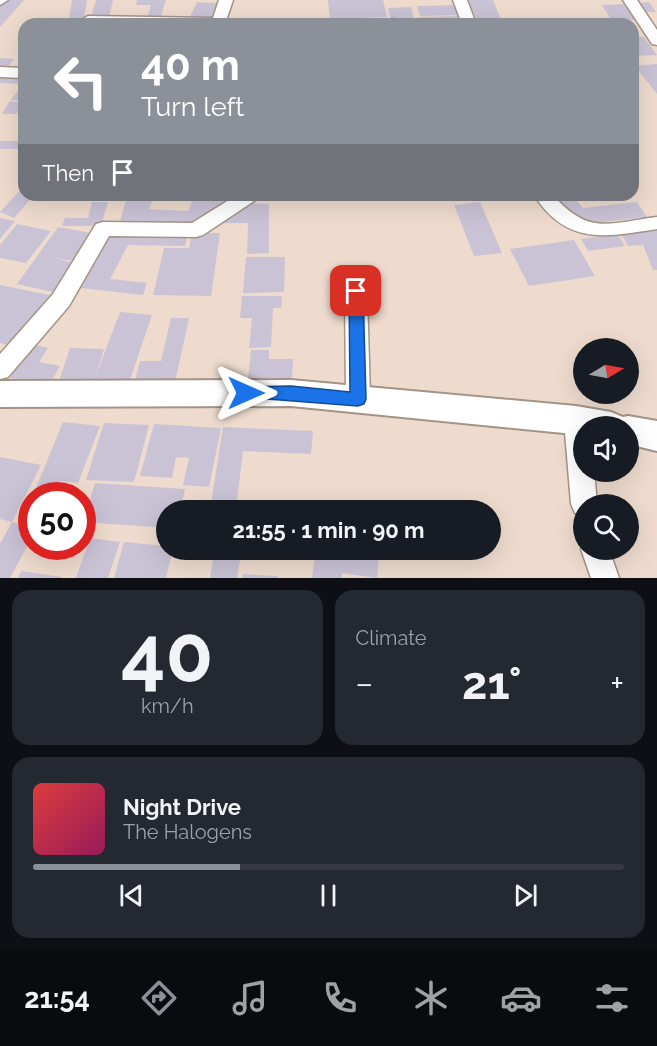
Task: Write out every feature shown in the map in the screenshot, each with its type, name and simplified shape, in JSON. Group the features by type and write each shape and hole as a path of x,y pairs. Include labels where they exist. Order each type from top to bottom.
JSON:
{"main road":[{"path":"0,394 291,393 573,420"},
{"path":"639,432 657,436"}],"street":[{"path":"220,18 226,0"},
{"path":"460,0 467,18"},
{"path":"630,0 657,41"},
{"path":"0,72 18,74"},
{"path":"0,370 61,300 103,229 196,230 241,201"},
{"path":"549,201 568,221 580,227 596,230 657,223"},
{"path":"356,291 358,399"},
{"path":"599,560 605,578"}],"building":[{"path":"5,0 24,0 0,27 0,6"},
{"path":"72,0 87,0 84,18 69,18"},
{"path":"96,0 113,0 109,17 91,18"},
{"path":"137,0 166,0 161,16 148,16 151,5 136,5"},
{"path":"328,0 383,0 387,17 358,18 330,18"},
{"path":"468,0 493,0 500,18 476,18"},
{"path":"197,2 222,2 219,10 215,9 211,18 189,18"},
{"path":"649,2 656,12 645,12 638,3"},
{"path":"626,4 636,18 610,18 602,5"},
{"path":"457,5 460,15 420,16 417,6"},
{"path":"411,7 414,18 390,18 388,8"},
{"path":"460,16 461,18 420,18"},
{"path":"639,37 644,37 657,55 639,56"},
{"path":"0,58 14,59 5,70 0,70"},
{"path":"657,64 657,94 639,71 639,66"},
{"path":"0,75 18,76 18,84 0,83"},
{"path":"18,91 18,101 11,100"},
{"path":"10,101 18,102 16,114 2,114"},
{"path":"0,141 18,141 18,149 0,149"},
{"path":"18,192 18,201 29,201 14,218 0,212"},
{"path":"126,201 152,201 149,209 188,211 192,201 230,201 228,205 192,228 119,225"},
{"path":"559,201 577,201 583,208 637,202 647,217 595,223 582,221 572,216"},
{"path":"92,202 108,202 101,226 62,226 65,218 88,218"},
{"path":"480,202 502,253 474,256 454,205"},
{"path":"242,203 269,204 269,253 247,254 248,223 223,223"},
{"path":"0,218 15,221 0,239"},
{"path":"17,224 51,231 26,263 0,258 0,245"},
{"path":"58,227 97,234 79,262 54,258 78,264 57,293 17,284"},
{"path":"657,230 657,270 653,270 643,245 628,246 621,234"},
{"path":"107,231 188,234 185,246 128,245 110,279 147,283 143,295 73,287"},
{"path":"192,233 220,233 211,296 153,295 164,248 189,248"},
{"path":"618,234 625,246 588,251 581,239"},
{"path":"574,240 595,276 529,286 510,249"},
{"path":"246,257 285,257 284,292 243,293"},
{"path":"0,285 54,296 20,347 0,343"},
{"path":"242,296 282,296 281,308 273,308 271,347 249,348 252,318 240,318"},
{"path":"120,312 152,315 127,389 57,387 70,348 104,349 95,378"},
{"path":"171,318 189,318 175,382 135,381 140,361 161,361"},
{"path":"31,344 48,348 39,362 60,366 49,386 10,378"},
{"path":"251,350 269,350 269,359 293,359 292,381 248,380"},
{"path":"63,422 100,426 78,482 38,482"},
{"path":"104,423 149,425 134,482 86,480"},
{"path":"154,424 221,428 209,487 183,485 189,458 176,457 172,478 140,476"},
{"path":"223,427 313,431 311,454 243,451 237,500 212,500"},
{"path":"0,457 41,465 32,482 18,482 18,510 12,522 0,519"},
{"path":"96,483 185,489 182,500 156,500 156,527 96,523"},
{"path":"12,522 18,524 20,560 10,578 0,578 0,544"},
{"path":"96,539 120,542 108,578 76,578 82,560 96,560"},
{"path":"124,542 156,545 156,560 170,560 166,578 114,578"},
{"path":"213,560 240,560 237,578 210,578"},
{"path":"314,560 379,560 377,578 342,573 342,578 312,578"},
{"path":"21,571 62,577 62,578 18,578"},
{"path":"243,574 278,576 278,578 242,578"}],"route":[{"path":"246,393 291,393 358,399 356,291"}]}
